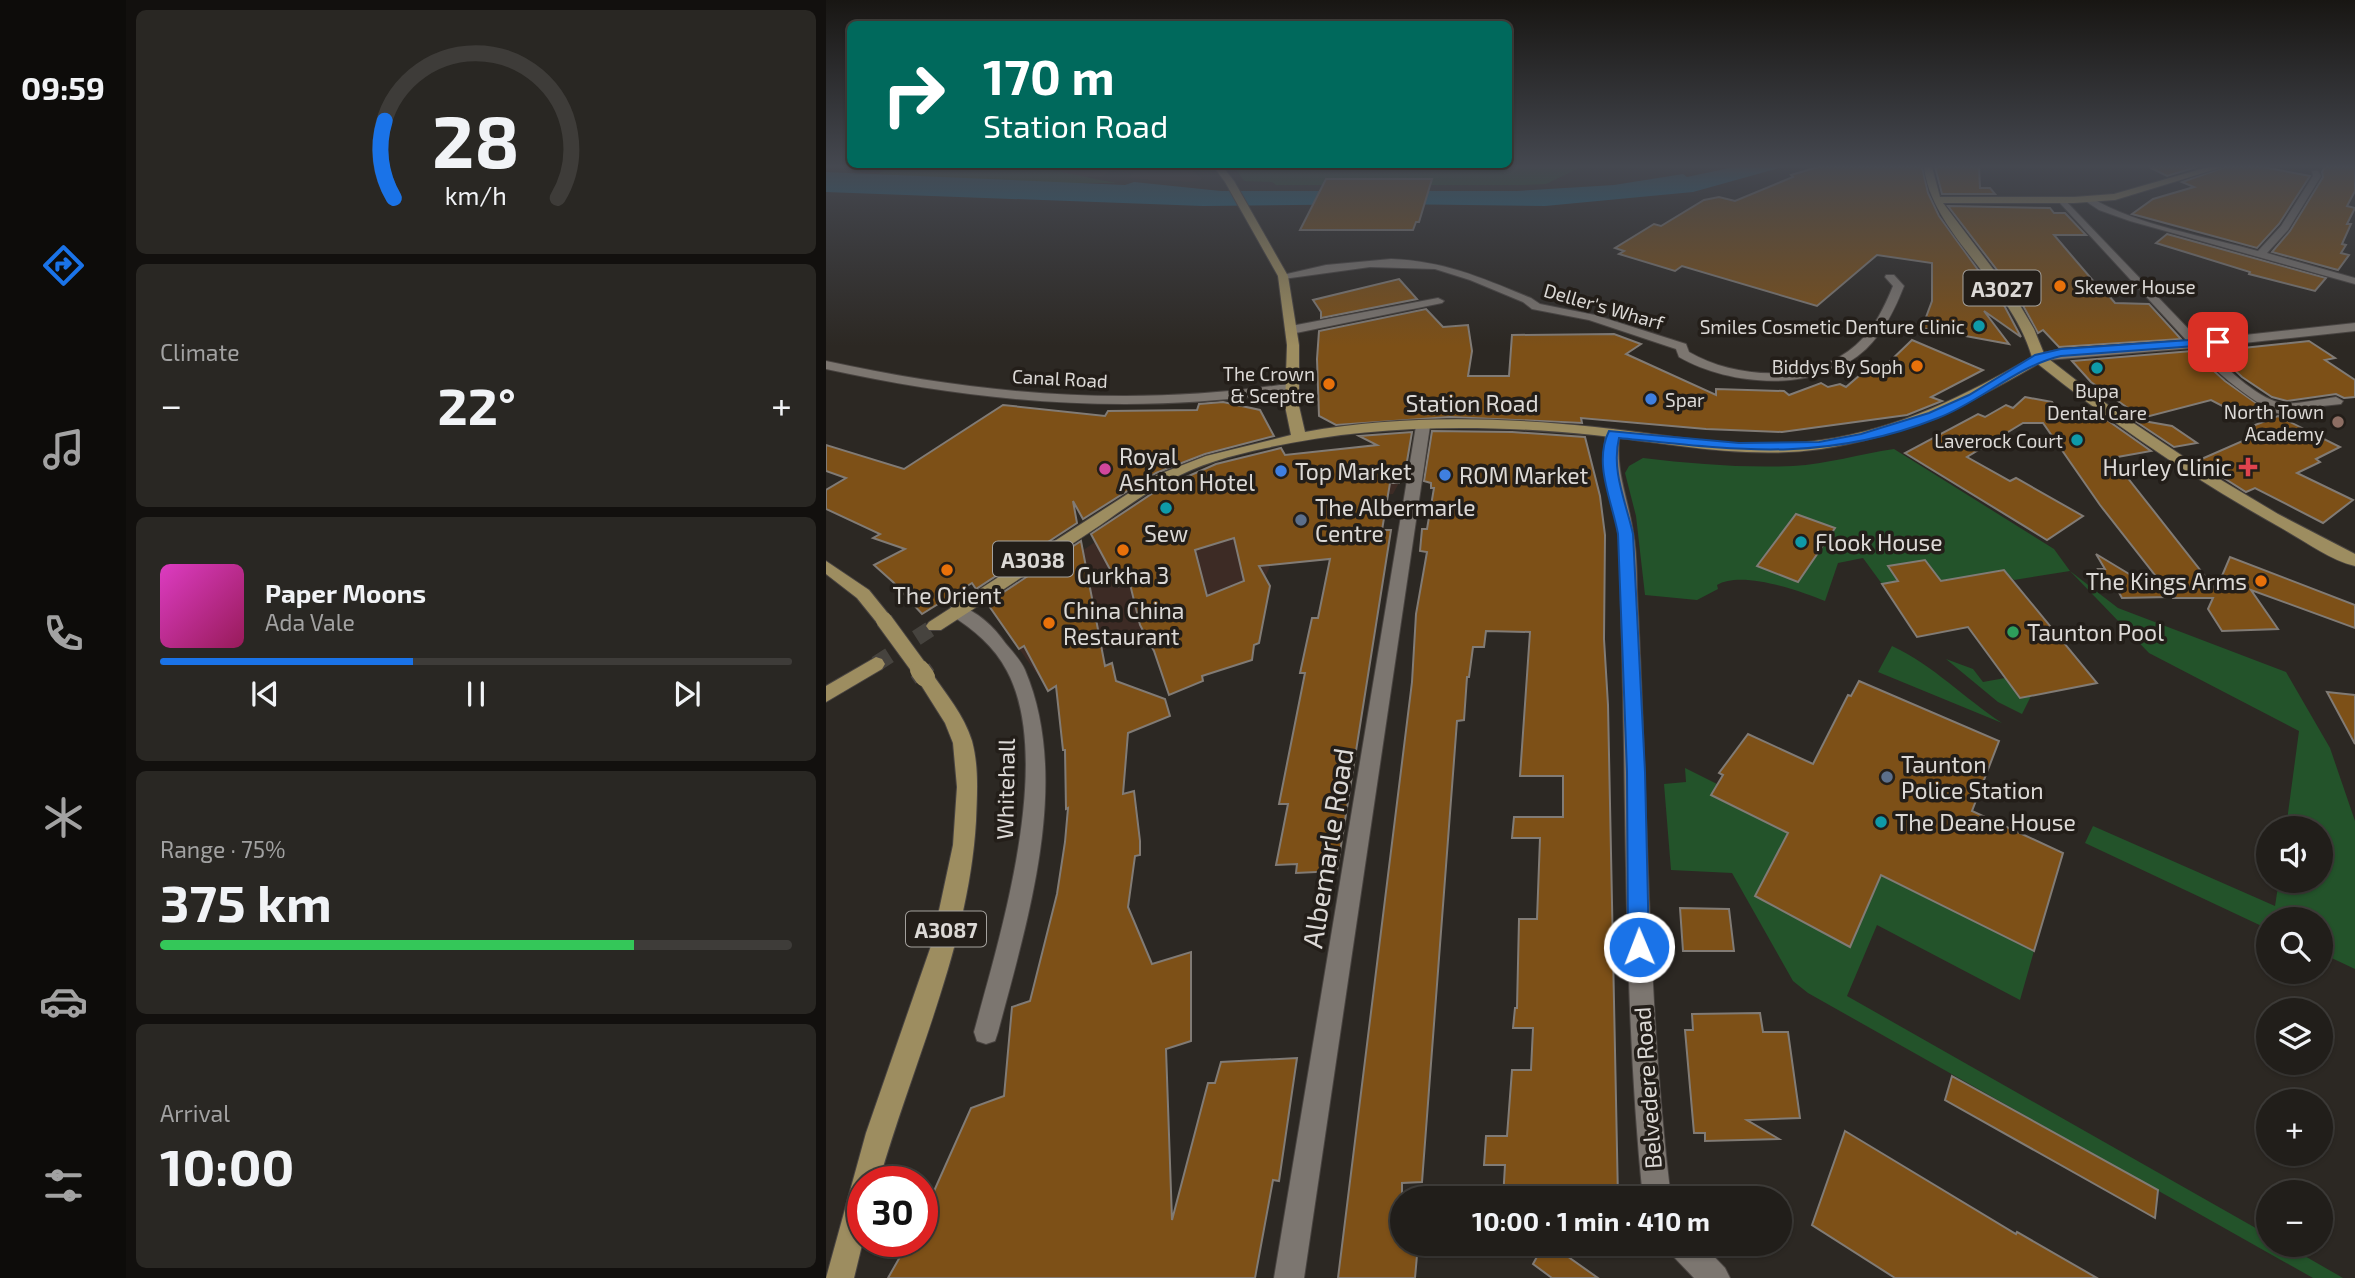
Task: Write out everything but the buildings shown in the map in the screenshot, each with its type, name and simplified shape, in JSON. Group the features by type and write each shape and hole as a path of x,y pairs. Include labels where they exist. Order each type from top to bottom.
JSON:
{"main road":[{"path":"1256,227 1283,276 1291,330 1292,406 1299,438"},
{"name":"A3027","path":"1953,227 2003,289 2029,331 2039,358 2083,395 2247,504 2355,561"},
{"name":"Station Road","path":"935,626 1035,558 1162,478 1220,456 1354,429 1423,426 1543,427 1739,447 1793,447 1863,438 1907,426 1953,407 2039,358"},
{"name":"A3087","path":"826,566 863,594 925,677 958,728 967,768 965,848 956,895 870,1166"},
{"path":"826,695 876,664"},
{"path":"839,1278 847,1248"}],"street":[{"path":"2087,227 2218,367 2255,395 2293,414"},
{"path":"2161,227 2355,281"},
{"path":"2259,256 2287,227"},
{"name":"Deller's Wharf","path":"1283,276 1392,262 1436,266 1527,300 1536,307 1591,317 1682,347 1683,354 1695,362 1744,374 1781,378 1809,375 1831,368 1853,352 1883,324 1894,302 1899,286 1890,277"},
{"path":"1291,330 1438,301"},
{"path":"2039,358 2061,353 2196,344 2355,327"},
{"name":"Canal Road","path":"826,365 952,388 1097,401 1244,395 1293,387"},
{"path":"2277,408 2336,401"},
{"name":"Albemarle Road","path":"1289,1278 1423,426"},
{"name":"Belvedere Road","path":"1613,433 1609,472 1626,534 1636,772 1639,947 1649,1129 1656,1186"},
{"name":"Whitehall","path":"957,611 988,633 1012,667 1021,686 1030,721 1035,759 1034,820 1022,891 986,1032"},
{"path":"1693,1256 1715,1278"}],"shaded area":[{"path":"1405,442 1399,483 1393,494 1272,506 1265,566 1270,566 1265,578 1227,588 1042,681 994,613 1119,525 1278,457"}],"green space":[{"path":"1894,449 2054,549 2070,571 2014,580 2003,570 1941,581 1925,560 1888,566 1898,581 1882,584 1863,558 1838,563 1825,601 1771,584 1741,580 1717,585 1718,589 1697,600 1645,595 1636,516 1625,473 1629,466 1643,458 1718,465 1793,466","holes":["1796,514 1835,528 1798,582 1757,566"]},
{"path":"2070,571 2118,608 2286,672 2330,748 2355,821 2355,969 2333,959 2333,907 2256,907 2256,923 2085,843 2093,826 2275,906 2277,893 2333,893 2333,816 2288,816 2299,731 2149,653"},
{"path":"1892,646 1935,672 2002,723 1878,672"},
{"path":"1946,659 1973,669 1983,682 2005,678 2020,698 2031,696 2022,714 1998,702"},
{"path":"1685,768 1717,784 1711,795 1788,833 1850,946 1881,875 2034,951 2020,1000 1877,925 1847,996 2256,1228 2256,1246 1808,993 1793,981 1732,873 1671,870 1664,784 1686,782"},
{"path":"2276,1257 2307,1257 2343,1278 2313,1278"}],"tunnel":[{"path":"876,664 935,626"}],"place":[{"name":"Skewer House","path":"2060,286"},
{"name":"Smiles Cosmetic Denture Clinic","path":"1979,326"},
{"name":"Biddys By Soph","path":"1917,366"},
{"name":"Bupa Dental Care","path":"2097,368"},
{"name":"The Crown & Sceptre","path":"1329,384"},
{"name":"Spar","path":"1651,399"},
{"name":"North Town Academy","path":"2338,422"},
{"name":"Laverock Court","path":"2077,440"},
{"name":"Hurley Clinic","path":"2248,467"},
{"name":"Royal Ashton Hotel","path":"1105,469"},
{"name":"Top Market","path":"1281,471"},
{"name":"ROM Market","path":"1445,475"},
{"name":"Sew","path":"1166,508"},
{"name":"The Albermarle Centre","path":"1301,520"},
{"name":"Flook House","path":"1801,542"},
{"name":"Gurkha 3","path":"1123,550"},
{"name":"The Orient","path":"947,570"},
{"name":"The Kings Arms","path":"2261,581"},
{"name":"China China Restaurant","path":"1049,623"},
{"name":"Taunton Pool","path":"2013,632"},
{"name":"Taunton Police Station","path":"1887,777"},
{"name":"The Deane House","path":"1881,822"}],"route":[{"path":"1639,947 1636,772 1626,534 1609,472 1613,433 1739,447 1819,445 1863,438 1933,416 1973,398 2039,358 2061,353 2218,342"}]}
